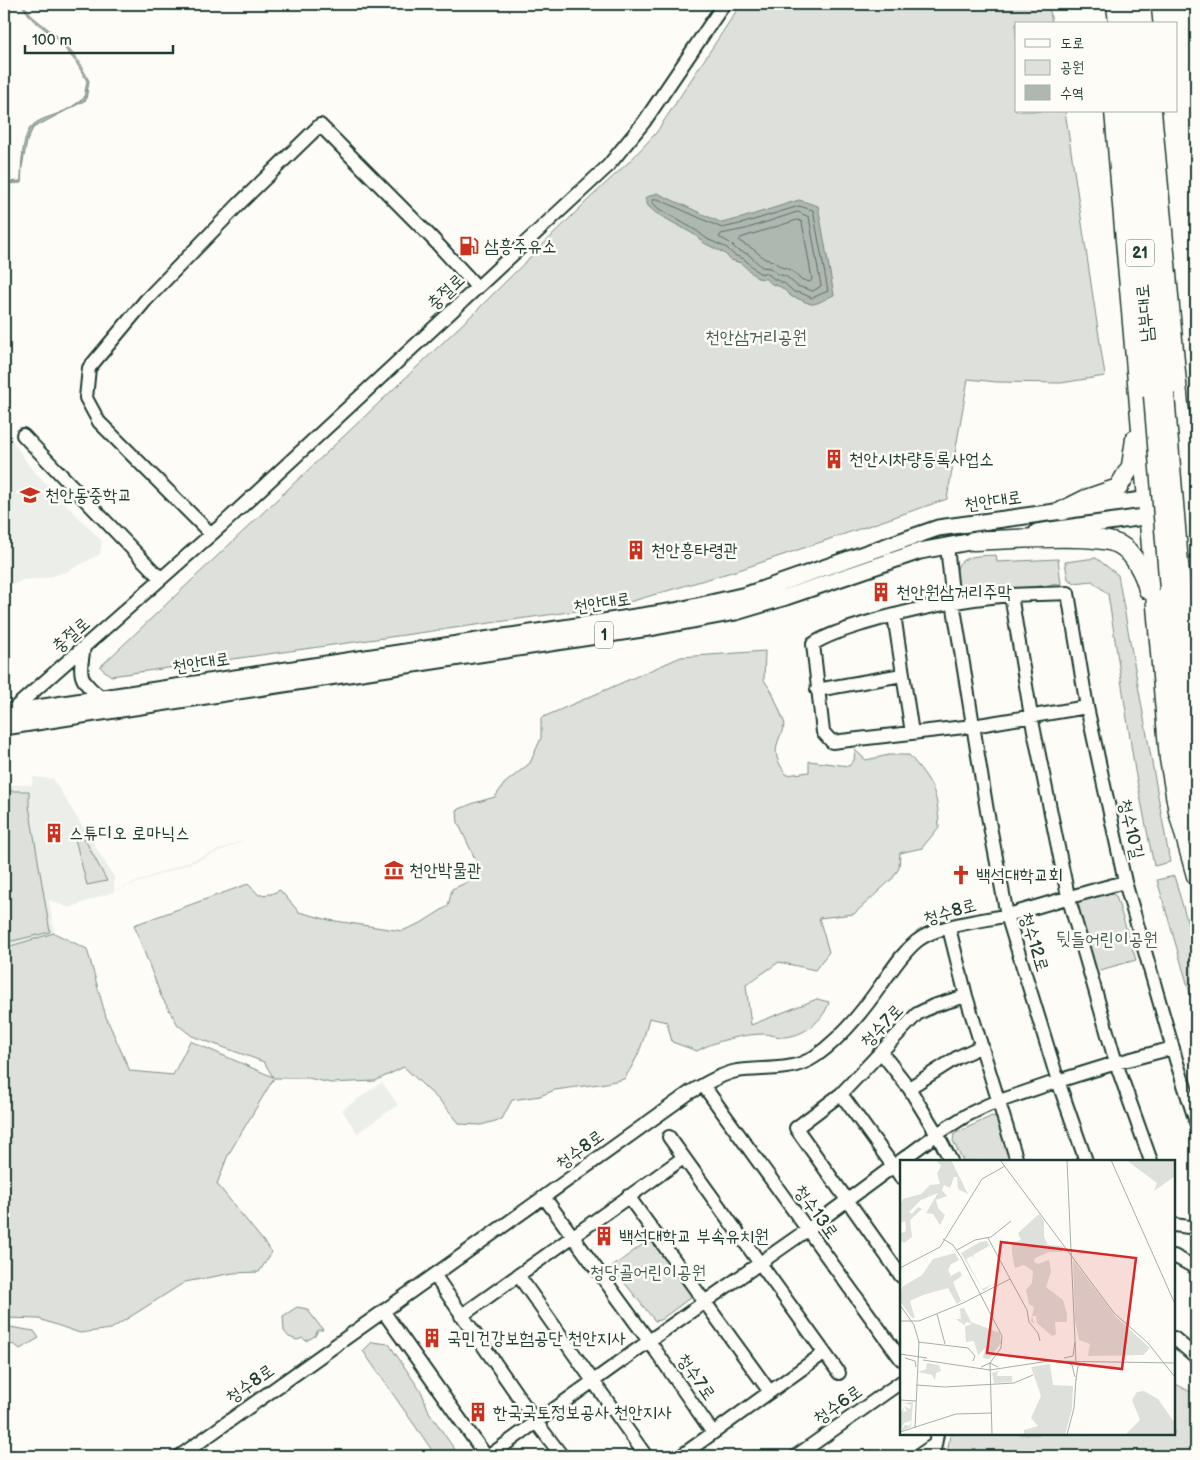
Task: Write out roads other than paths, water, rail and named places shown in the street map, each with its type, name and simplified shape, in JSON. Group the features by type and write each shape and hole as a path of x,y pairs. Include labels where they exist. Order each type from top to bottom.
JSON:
{"highway":[{"path":"1105,4 1107,22"},
{"path":"1116,4 1118,22"},
{"path":"1129,4 1131,22"},
{"path":"1141,4 1143,22"},
{"path":"1114,112 1141,409 1147,508 1175,586 1161,666"},
{"name":"남부대로","path":"1127,112 1159,395"},
{"name":"남부대로","path":"1139,112 1159,395"},
{"path":"1152,112 1180,405 1194,503 1196,577"},
{"name":"21","path":"1159,395 1175,586 1183,749 1190,796 1196,820"},
{"path":"1180,405 1196,450"},
{"path":"1062,511 1118,488 1131,466 1141,409"},
{"path":"973,541 1099,539 1120,545 1137,562 1146,580 1161,666 1169,759 1178,812 1196,876"},
{"name":"21","path":"1175,586 1196,752"}],"main road":[{"name":"천안대로","path":"6,715 102,698 675,611 746,595 938,528 1062,511 1147,508 1194,503"},
{"name":"천안대로","path":"4,727 655,627 736,612 920,551 1147,508"}],"street":[{"name":"충절로","path":"6,715 211,534 608,166 644,122 724,4"},
{"path":"211,534 99,422 86,398 89,368 146,300 240,203 320,125 432,238 477,288"},
{"path":"23,435 161,579"},
{"name":"청수12로","path":"947,546 953,602 1007,915 1058,1081 1086,1160"},
{"name":"청수10길","path":"894,615 953,602 1012,595 1068,593 1087,707 1125,882 1196,1122"},
{"path":"1012,595 1031,716 1068,896 1116,1063 1150,1160"},
{"path":"912,733 894,615 838,632 812,644 822,732 832,742 912,733 974,726 1087,707"},
{"path":"84,647 81,675 88,688 102,698"},
{"path":"817,690 902,675"},
{"name":"청수8로","path":"180,1456 703,1085 735,1071 800,1066 814,1057 831,1044 868,1003 904,953 918,939 949,928 1007,915 1068,896 1125,882"},
{"path":"949,928 966,996 1017,1160"},
{"name":"청수7로","path":"847,1199 796,1128 841,1094 916,1014 933,1006 966,996"},
{"path":"909,1088 958,1057 982,1046"},
{"path":"910,1160 937,1134 967,1115 998,1101 1116,1063 1173,1048"},
{"path":"881,1052 909,1088 937,1134 950,1160"},
{"name":"청수13로","path":"703,1085 900,1358"},
{"path":"383,1311 488,1456 807,1230 847,1199 898,1171 841,1094"},
{"path":"669,1137 839,1373"},
{"path":"461,1316 683,1158"},
{"path":"628,1196 770,1392"},
{"name":"청수7로","path":"544,1197 714,1433"},
{"path":"847,1199 900,1275"},
{"path":"1175,1225 1196,1228"},
{"path":"1175,1257 1196,1268"},
{"path":"518,1275 646,1456"},
{"path":"435,1276 461,1316 562,1456"},
{"path":"1175,1339 1196,1357"},
{"path":"681,1456 824,1353"},
{"name":"청수6로","path":"796,1456 900,1383"},
{"path":"918,1456 935,1445"}],"water":[{"path":"21,4 33,17 58,37 79,61 89,81 86,100 33,128 27,141 21,183 4,184 4,182 21,181 22,160 24,145 31,127 42,119 67,110 84,98 87,81 76,62 57,39 32,19"},
{"path":"657,193 722,223 799,200 818,206 834,295 811,304 792,297 781,287 772,284 766,279 757,278 741,263 731,260 724,253 704,243 695,235 656,213 648,206 645,198"}],"place":[{"name":"삼흥주유소","path":"469,246"},
{"name":"천안시차량등록사업소","path":"834,459"},
{"name":"천안동중학교","path":"30,495"},
{"name":"천안흥타령관","path":"636,550"},
{"name":"천안원삼거리주막","path":"881,592"},
{"name":"스튜디오 로마닉스","path":"54,833"},
{"name":"천안박물관","path":"394,870"},
{"name":"백석대학교회","path":"961,875"},
{"name":"백석대학교 부속유치원","path":"604,1236"},
{"name":"국민건강보험공단 천안지사","path":"432,1338"},
{"name":"한국국토정보공사 천안지사","path":"478,1412"}],"park label":[{"name":"천안삼거리공원","path":"756,337"},
{"name":"뒷들어린이공원","path":"1107,939"},
{"name":"청당골어린이공원","path":"648,1272"}]}
